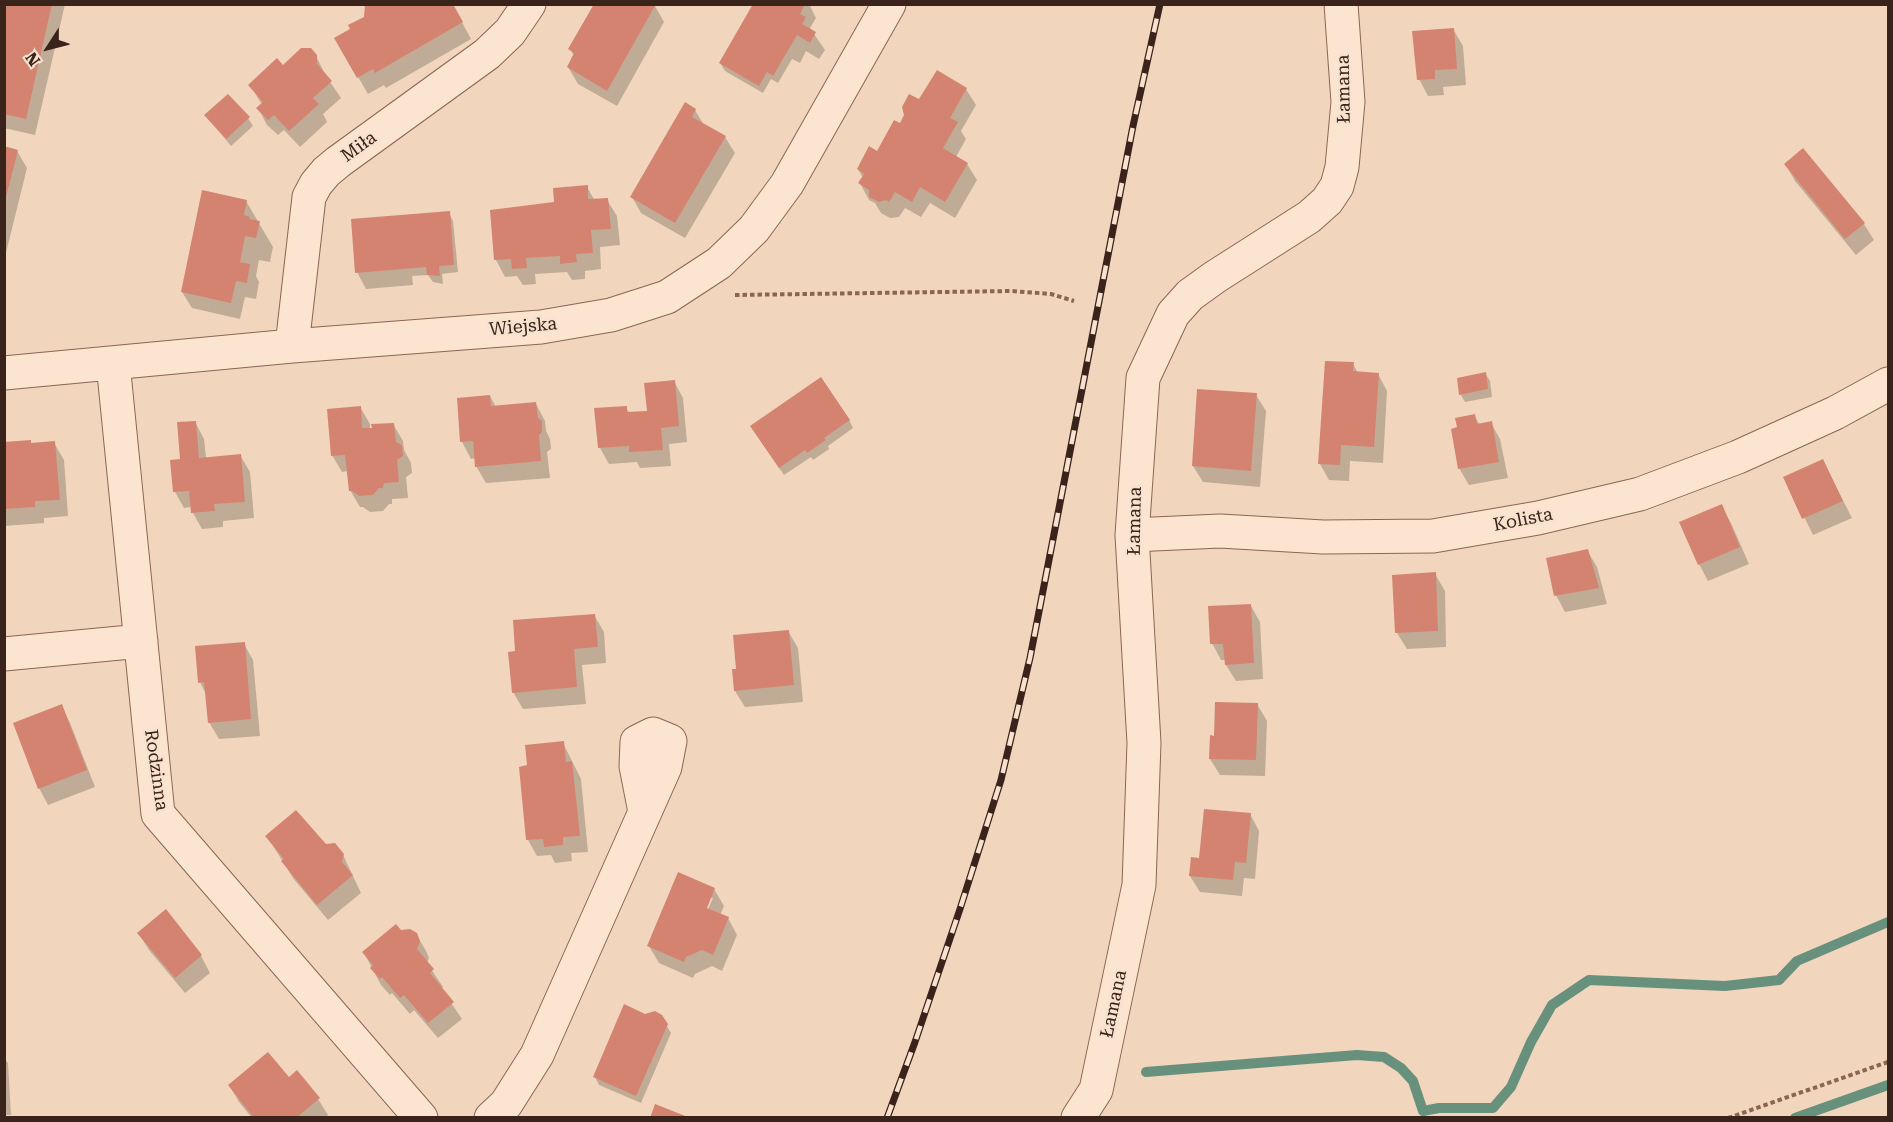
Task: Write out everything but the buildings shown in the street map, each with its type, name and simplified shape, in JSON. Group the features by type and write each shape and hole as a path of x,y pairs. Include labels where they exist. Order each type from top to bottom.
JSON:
{"street":[{"name":"Miła","path":"292,346 309,197 316,184 338,162 487,54 510,32 529,4"},
{"name":"Wiejska","path":"4,373 578,322 611,315 667,297 739,246 787,184 889,4"},
{"name":"Łamana","path":"1078,1118 1096,1090 1139,885 1144,743 1132,534 1143,378 1173,314 1190,295 1309,218 1327,201 1337,186 1342,167 1348,102 1341,4"},
{"name":"Rodzinna","path":"112,363 159,814 421,1118"},
{"name":"Kolista","path":"1132,534 1220,531 1323,537 1433,536 1538,518 1640,494 1738,457 1835,413 1888,384"},
{"path":"4,654 141,641"},
{"path":"491,1118 506,1104 537,1055 645,812"}],"path":[{"path":"694,280 706,297 1011,291 1051,294 1074,301"},
{"path":"1728,1118 1888,1062"}],"waterway":[{"path":"1146,1072 1357,1055 1384,1057 1401,1068 1413,1081 1423,1111 1439,1108 1493,1108 1511,1087 1531,1042 1552,1005 1589,980 1725,986 1779,980 1797,961 1888,922"},
{"path":"1795,1118 1888,1085"}],"railway":[{"path":"887,1118 960,909 1001,780 1030,658 1133,126 1160,4"}]}
